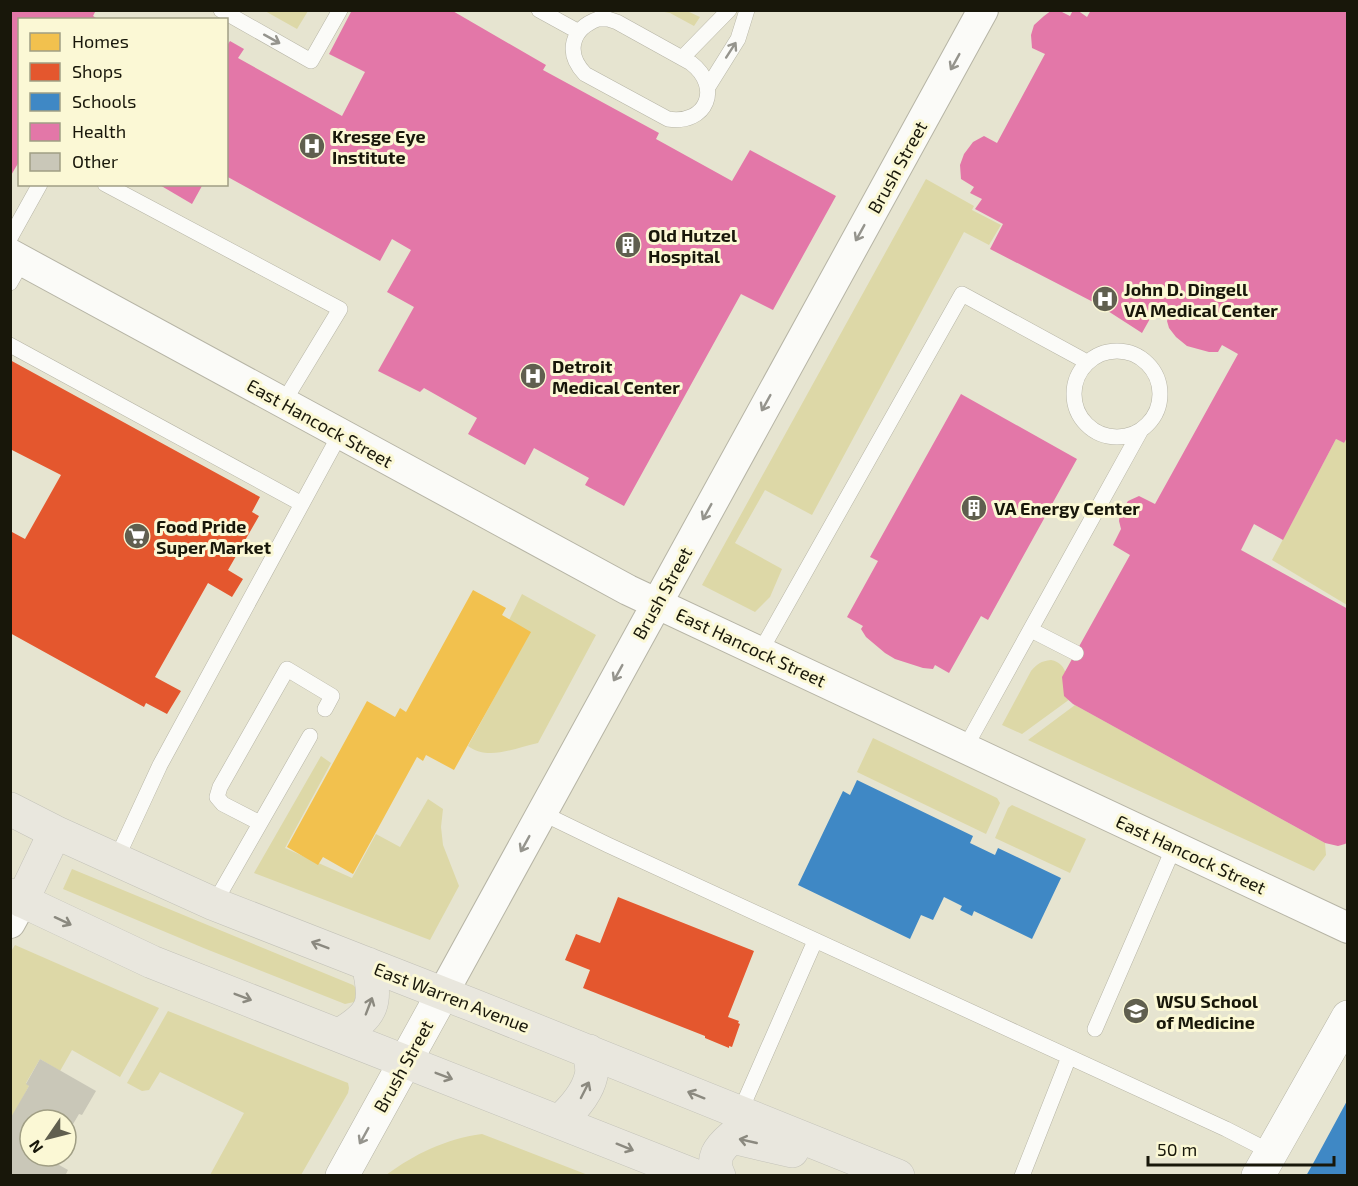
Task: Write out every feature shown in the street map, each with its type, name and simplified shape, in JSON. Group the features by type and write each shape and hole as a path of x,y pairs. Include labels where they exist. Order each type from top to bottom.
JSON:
{"main road":[{"name":"East Warren Avenue","path":"10,809 55,832 214,904 589,1051 898,1176"},
{"path":"55,832 14,907 696,1176"},
{"path":"339,1035 361,1020 372,1003 373,987 368,964"},
{"path":"560,1121 574,1108 586,1089 592,1074 589,1051"},
{"path":"719,1176 714,1160 721,1147 732,1137 808,1155 867,1164"}],"street":[{"name":"Brush Street","path":"342,1176 983,10"},
{"name":"East Hancock Street","path":"14,259 628,590 1347,928"},
{"path":"1264,1164 1347,1017"}],"lane":[{"path":"220,10 311,61 340,10"},
{"path":"539,10 579,32"},
{"path":"682,58 729,10"},
{"path":"708,87 738,39 747,10"},
{"path":"598,19 608,19 682,58 699,69 708,87 704,106 688,119 678,121 668,119 585,74 578,67 573,47 579,32 589,23 598,19"},
{"path":"14,259 39,186"},
{"path":"109,186 339,309 283,403"},
{"path":"760,652 962,294 1087,362"},
{"path":"10,345 302,504"},
{"path":"965,748 1142,430 1158,409 1159,382 1153,369 1142,359 1129,352 1114,351 1100,354 1087,362 1078,375 1074,389 1075,404 1081,417 1090,428 1102,435 1129,436 1142,430"},
{"path":"116,860 160,765 340,434"},
{"path":"1031,630 1076,653"},
{"path":"260,823 223,804 217,796 219,788 287,669 332,696 325,709"},
{"path":"214,904 310,736"},
{"path":"542,813 608,846 1069,1057 1264,1164"},
{"path":"1095,1029 1174,847"},
{"path":"740,1112 815,941"},
{"path":"1022,1176 1069,1057"}],"shaded area":[{"path":"265,11 308,11 297,29"},
{"path":"659,11 687,11 700,17 694,26 670,13"},
{"path":"926,179 974,206 972,210 1001,225 989,245 964,232 812,515 765,490 735,543 782,569 770,597 755,612 702,585"},
{"path":"1347,436 1347,605 1272,560 1336,439 1344,443"},
{"path":"522,594 596,635 538,743 502,752 484,753 468,746 530,632 509,620"},
{"path":"1051,660 1061,665 1064,670 1070,699 1022,734 1002,725 1031,671 1040,663"},
{"path":"1075,705 1325,843 1326,855 1314,871 1028,740"},
{"path":"873,738 997,798 1000,803 986,834 857,772"},
{"path":"321,756 331,763 285,848 352,878 376,834 400,847 428,799 443,809 441,827 443,845 459,886 430,940 254,873"},
{"path":"1012,805 1086,839 1070,873 995,838 1008,808"},
{"path":"72,869 353,985 356,988 357,998 354,1002 345,1004 63,889"},
{"path":"15,945 159,1008 120,1077 72,1050 60,1071 40,1059 26,1083 29,1086 11,1119 10,953"},
{"path":"168,1011 348,1083 348,1093 301,1175 210,1175 244,1113 160,1072 149,1090 142,1091 127,1083"},
{"path":"482,1134 588,1175 386,1175 431,1148"}],"building: Homes":[{"path":"473,590 506,608 502,615 531,632 454,770 426,755 423,761 417,757 353,874 323,857 318,865 287,847 367,701 395,717 400,708 406,712"}],"building: Shops":[{"name":"Food Pride Super Market","path":"10,360 260,497 252,512 259,516 228,570 243,579 232,597 208,583 155,677 181,691 167,714 146,703 144,707 10,633 10,533 25,539 61,475 10,449"},
{"path":"618,897 754,951 728,1017 739,1021 740,1024 732,1047 729,1046 729,1048 705,1036 583,988 590,970 565,960 576,934 600,943"}],"building: Schools":[{"path":"857,780 973,836 970,843 995,855 998,848 1061,878 1032,939 974,911 972,916 960,910 962,906 944,897 933,920 921,915 910,939 798,885 843,791 850,795"},
{"path":"1348,1099 1348,1176 1306,1176 1315,1160"}],"building: Health":[{"path":"10,10 96,10 93,16 96,18 18,18 18,163 10,177"},
{"name":"Old Hutzel Hospital","path":"352,10 451,10 546,65 543,70 659,133 656,139 732,181 750,150 836,196 773,310 741,294 624,506 585,485 589,478 534,448 525,465 468,434 477,418 424,388 420,392 378,371 414,307 387,292 411,250 392,239 380,261 228,177 228,44 230,41 244,49 238,58 342,116 365,72 329,54"},
{"path":"1052,10 1058,10 1070,16 1073,10 1077,10 1087,17 1091,10 1348,10 1348,436 1344,443 1336,439 1283,540 1254,524 1241,550 1348,609 1348,842 1345,844 1338,846 1325,843 1073,704 1064,696 1062,677 1130,555 1113,545 1121,529 1120,513 1128,501 1139,496 1155,504 1238,354 1222,345 1218,352 1187,346 1169,328 1167,321 1169,315 1156,308 1142,333 1097,304 990,249 1003,224 975,209 982,199 970,193 974,187 961,179 960,165 964,154 973,142 984,136 997,143 1045,54 1032,48 1031,35 1034,25"},
{"path":"161,186 202,186 192,204"},
{"name":"VA Energy Center","path":"961,394 1077,459 988,620 981,616 949,673 935,665 933,669 923,668 895,659 866,637 861,629 863,626 847,617 878,561 870,557"}],"building: Other":[{"path":"40,1059 96,1091 82,1115 78,1116 78,1108 18,1108 18,1168 64,1168 68,1170 65,1176 10,1176 10,1119 29,1086 26,1084"}],"place":[{"name":"Kresge Eye Institute","path":"312,146"},
{"name":"Old Hutzel Hospital","path":"628,245"},
{"name":"John D. Dingell VA Medical Center","path":"1105,299"},
{"name":"Detroit Medical Center","path":"533,376"},
{"name":"VA Energy Center","path":"974,508"},
{"name":"Food Pride Super Market","path":"137,536"},
{"name":"WSU School of Medicine","path":"1136,1011"}]}
